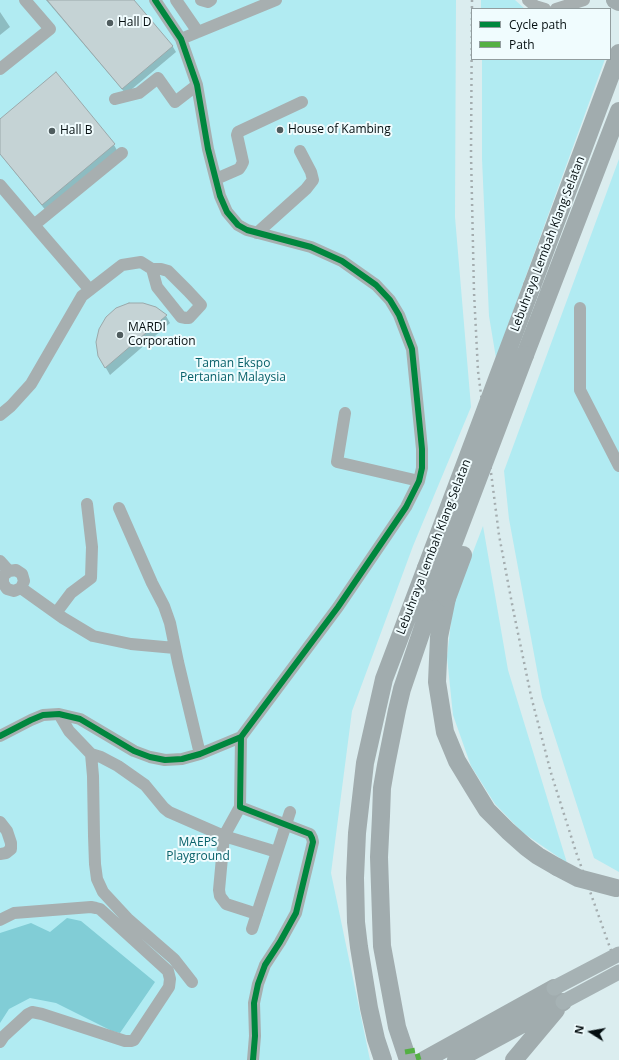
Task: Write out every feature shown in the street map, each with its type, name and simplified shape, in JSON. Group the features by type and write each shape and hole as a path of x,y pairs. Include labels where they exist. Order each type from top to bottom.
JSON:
{"highway":[{"path":"615,0 619,2"},
{"name":"Lebuhraya Lembah Klang Selatan","path":"383,1060 376,1039 369,1008 359,947 356,922 355,878 357,833 366,763 384,679 619,52"},
{"name":"Lebuhraya Lembah Klang Selatan","path":"408,1060 396,1027 382,946 379,857 382,788 397,710 402,689 441,595 530,357 548,295 619,111"},
{"path":"441,595 437,682 445,732 457,761 487,810 526,847 557,868 578,878 617,889"},
{"path":"424,1060 454,1055 558,995"},
{"path":"514,1060 558,995"}],"main road":[{"path":"558,995 619,954"},
{"path":"558,995 619,972"}],"street":[{"path":"0,69 50,29 25,0"},
{"path":"0,736 44,715 59,714 80,719 134,751 150,757 165,760 182,759 200,754 241,737 338,607 406,507 419,481 422,468 422,449 412,350 398,314 390,300 376,285 342,261 311,247 247,230 238,225 227,212 220,196 208,149 197,85 181,39 155,0"},
{"path":"176,0 198,32"},
{"path":"201,0 208,2 211,0"},
{"path":"181,39 276,0"},
{"path":"528,0 534,6 541,8"},
{"path":"559,8 584,0"},
{"path":"115,98 139,93 158,78 175,102 197,85"},
{"path":"216,179 239,169 243,162 237,135 238,132 302,102"},
{"path":"257,233 306,189 313,180 311,172 300,152"},
{"path":"34,226 122,154"},
{"path":"0,185 90,290"},
{"path":"0,415 11,406 31,384 82,296 122,265 141,262 152,269"},
{"path":"580,308 580,390 619,466"},
{"path":"345,413 337,462 419,481"},
{"path":"56,613 71,593 91,578 92,547 87,504"},
{"path":"119,508 152,583 164,606 170,623 200,754"},
{"path":"0,561 4,575 4,592 14,591 21,588 24,581 22,574 16,570 4,575"},
{"path":"21,588 56,613 93,636 131,644 175,648"},
{"path":"59,714 69,731 91,754 101,757 118,766 145,784 169,812 224,836 277,852"},
{"path":"241,737 240,807 224,836 219,890 220,896 226,904 257,914"},
{"path":"91,754 97,879 103,892 128,919 174,959 192,982"},
{"path":"240,807 310,834 313,842 296,913 265,965 258,984 254,1003 255,1036 253,1060"},
{"path":"252,929 290,812"},
{"path":"0,822 7,831 11,843 11,849 6,853 0,854"},
{"path":"0,920 14,913 91,907 100,909 168,971 170,980 169,987 134,1040 125,1041 32,1012 4,1036 0,1042"}],"green space":[{"name":"Taman Ekspo Pertanian Malaysia","path":"0,0 456,0 455,217 471,407 413,546 352,711 331,873 370,1060 0,1060"},
{"path":"481,0 515,0 524,8 481,8"},
{"path":"482,60 605,60 496,358 489,316 482,159"},
{"path":"619,159 619,872 594,858 542,697 509,519 504,471"},
{"path":"483,526 508,670 567,863 522,832 495,804 471,766 453,715 447,657 453,604"}],"shaded area":[{"path":"67,918 81,921 155,982 120,1033 112,1031 56,1003 30,998 9,1009 0,1023 0,933 31,923 50,932"}],"building":[{"name":"Hall D","path":"47,0 134,0 173,46 122,89"},
{"name":"Hall B","path":"56,72 115,144 42,205 0,154 0,119"},
{"name":"MARDI Corporation","path":"129,303 143,303 156,307 167,315 105,368 98,356 96,342 99,329 106,317 116,308"}],"railway":[{"path":"472,0 472,8"},
{"path":"472,60 471,154 474,292 478,371 499,535 531,696 551,773 576,852 619,973"}],"marked path":[{"path":"405,1052 416,1050 419,1060"}],"cycle path":[{"path":"0,736 43,715 59,714 80,719 134,751 150,757 165,760 182,759 200,754 241,737 338,607 406,507 419,481 422,468 422,449 412,349 399,315 390,300 376,285 342,261 311,247 247,230 238,225 227,212 220,196 208,149 197,85 181,39 155,0"},
{"path":"241,737 240,807 310,834 313,842 296,913 265,965 258,984 254,1003 255,1036 253,1060"}],"place":[{"name":"Hall D","path":"110,23"},
{"name":"House of Kambing","path":"280,130"},
{"name":"Hall B","path":"52,131"},
{"name":"MARDI Corporation","path":"120,335"}],"park label":[{"name":"MAEPS Playground","path":"198,850"}]}
